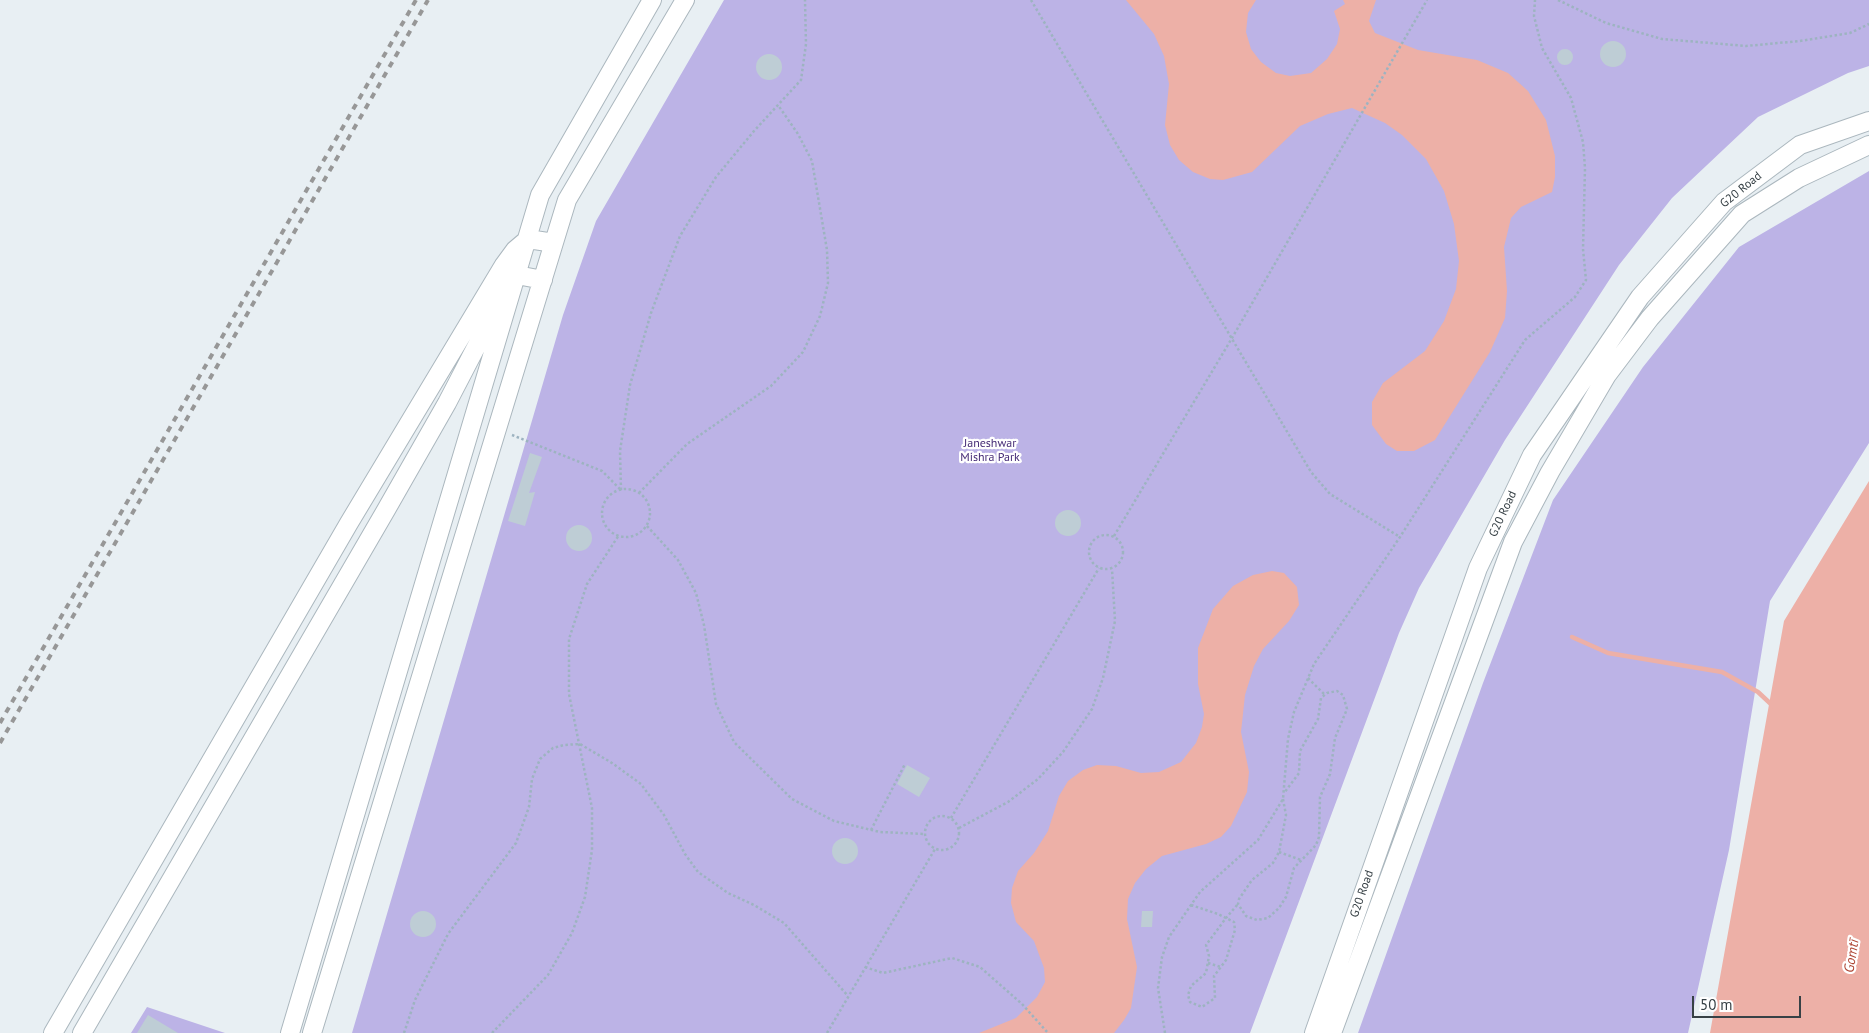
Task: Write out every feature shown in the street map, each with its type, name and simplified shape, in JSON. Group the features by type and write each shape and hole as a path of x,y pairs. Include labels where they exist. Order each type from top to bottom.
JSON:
{"street":[{"path":"290,1033 540,195 652,0"},
{"path":"312,1033 364,857 567,200 685,0"},
{"name":"G20 Road","path":"1314,1033 1478,568 1532,455 1640,297 1724,202 1800,145 1869,121"},
{"name":"G20 Road","path":"1332,1033 1513,542 1550,472 1607,375 1650,318 1693,267 1742,214 1799,178 1869,145"},
{"path":"53,1033 460,336 504,265 515,250 528,239 554,243"},
{"path":"517,275 542,280"},
{"path":"82,1033 386,510 499,303 517,275"},
{"path":"1478,568 1499,581"}],"path":[{"path":"621,490 620,451 630,385 651,313 680,236 716,177 800,80 806,44 804,0"},
{"path":"1031,0 1311,472 1330,494 1400,536"},
{"path":"1114,536 1232,338 1427,0"},
{"path":"1191,905 1226,918 1234,922 1235,930 1226,960 1214,976 1215,998 1210,1004 1197,1007 1190,1002 1188,995 1191,986 1206,973 1208,962 1206,945 1226,918 1238,904 1244,890 1273,863 1279,852 1286,815 1283,794 1288,739 1294,712 1314,664 1343,618 1400,536 1525,340 1575,297 1586,280 1583,249 1585,168 1583,142 1571,98 1542,48 1534,16 1535,0"},
{"path":"1558,0 1606,23 1662,39 1746,46 1800,41 1850,33 1869,24"},
{"path":"639,493 688,444 771,386 803,352 820,316 828,283 827,250 812,161 798,134 778,105"},
{"path":"496,429 602,471 621,490"},
{"path":"630,489 646,499 650,508 650,517 647,526 641,533 632,536 619,536 607,527 603,519 603,509 606,500 612,494 621,490 630,489"},
{"path":"647,526 678,560 696,593 704,625 716,704 734,742 792,799 834,822 871,830 925,834"},
{"path":"492,1033 548,975 572,933 585,897 592,850 592,808 569,694 569,639 587,584 619,536"},
{"path":"1100,536 1114,536 1119,540 1124,553 1122,560 1112,569 1099,568 1090,558 1090,545 1100,536"},
{"path":"951,818 1099,568"},
{"path":"960,828 1008,802 1038,779 1063,752 1092,709 1103,678 1115,621 1112,569"},
{"path":"1308,678 1325,695"},
{"path":"1238,904 1246,916 1257,920 1268,918 1279,908 1286,897 1294,868 1316,845 1319,837 1320,797 1330,774 1335,738 1347,709 1343,695 1337,691 1321,698 1318,719 1300,750 1299,773 1283,794"},
{"path":"404,1033 415,1000 448,934 516,843 529,808 532,779 540,758 553,748 580,744 612,763 641,784 664,815 685,854 698,872 728,893 754,905 784,923 848,996"},
{"path":"871,830 905,764"},
{"path":"1165,1033 1158,988 1162,957 1169,937 1200,892 1258,840 1283,799"},
{"path":"945,816 951,818 960,828 958,841 954,846 942,851 935,849 926,840 926,828 933,818 945,816"},
{"path":"827,1033 935,849"},
{"path":"1279,852 1301,860"},
{"path":"865,968 883,973 952,958 980,967 1022,1004 1048,1033"},
{"path":"1208,962 1221,967"}],"green space":[{"name":"Janeshwar Mishra Park","path":"724,0 1869,0 1869,66 1848,73 1758,117 1672,198 1619,265 1505,440 1419,588 1399,633 1250,1033 352,1033 563,315 596,221"},
{"path":"1869,171 1869,443 1770,601 1729,850 1688,1033 1358,1033 1483,683 1553,500 1643,367 1739,247"},
{"path":"147,1007 225,1033 131,1033"}],"water":[{"path":"1126,0 1256,0 1248,13 1246,32 1251,49 1261,62 1276,73 1290,76 1311,73 1327,59 1337,44 1340,29 1334,11 1345,4 1343,0 1376,0 1369,21 1375,33 1418,50 1477,60 1508,73 1528,91 1546,120 1555,156 1555,177 1552,192 1521,207 1511,218 1504,247 1507,291 1505,318 1490,352 1435,440 1414,451 1397,451 1386,444 1372,425 1372,402 1383,383 1425,351 1444,321 1456,289 1459,261 1454,224 1444,191 1426,159 1402,135 1385,123 1352,108 1328,114 1300,126 1252,172 1223,180 1210,179 1193,172 1179,160 1170,145 1165,125 1169,84 1164,56 1154,34"},
{"name":"Gomtī","path":"1869,481 1869,1033 1710,1033 1784,621"},
{"path":"1272,571 1284,573 1297,587 1299,605 1289,621 1263,649 1254,666 1245,695 1241,732 1249,772 1247,792 1231,826 1221,837 1206,844 1162,856 1146,869 1135,883 1128,899 1127,919 1137,967 1131,1008 1124,1020 1114,1033 979,1033 1016,1018 1037,997 1045,982 1044,968 1034,941 1016,922 1011,903 1012,888 1018,871 1034,853 1048,831 1059,796 1068,781 1083,770 1097,765 1116,766 1141,773 1159,772 1181,762 1196,743 1202,727 1204,714 1198,684 1198,648 1213,609 1233,586 1253,575"}],"building":[{"path":"1613,41 1622,45 1626,54 1622,63 1613,67 1604,63 1600,54 1604,45"},
{"path":"1565,49 1571,51 1573,57 1571,63 1565,65 1559,63 1557,57 1559,51"},
{"path":"769,54 778,58 782,67 778,76 769,80 760,76 756,67 760,58"},
{"path":"530,453 542,457 529,493 535,492 525,526 508,521"},
{"path":"1068,510 1077,514 1081,523 1077,532 1068,536 1059,532 1055,523 1059,514"},
{"path":"579,525 588,529 592,538 588,547 579,551 570,547 566,538 570,529"},
{"path":"907,765 930,778 919,797 897,784"},
{"path":"845,838 854,842 858,851 854,860 845,864 836,860 832,851 836,842"},
{"path":"423,911 432,915 436,924 432,933 423,937 414,933 410,924 414,915"},
{"path":"1142,911 1153,911 1152,927 1141,927"},
{"path":"148,1015 178,1033 137,1033"}],"waterway":[{"path":"1572,637 1608,653 1722,672 1758,692 1773,706"}],"railway":[{"path":"0,723 416,0"},
{"path":"0,743 428,0"}]}
